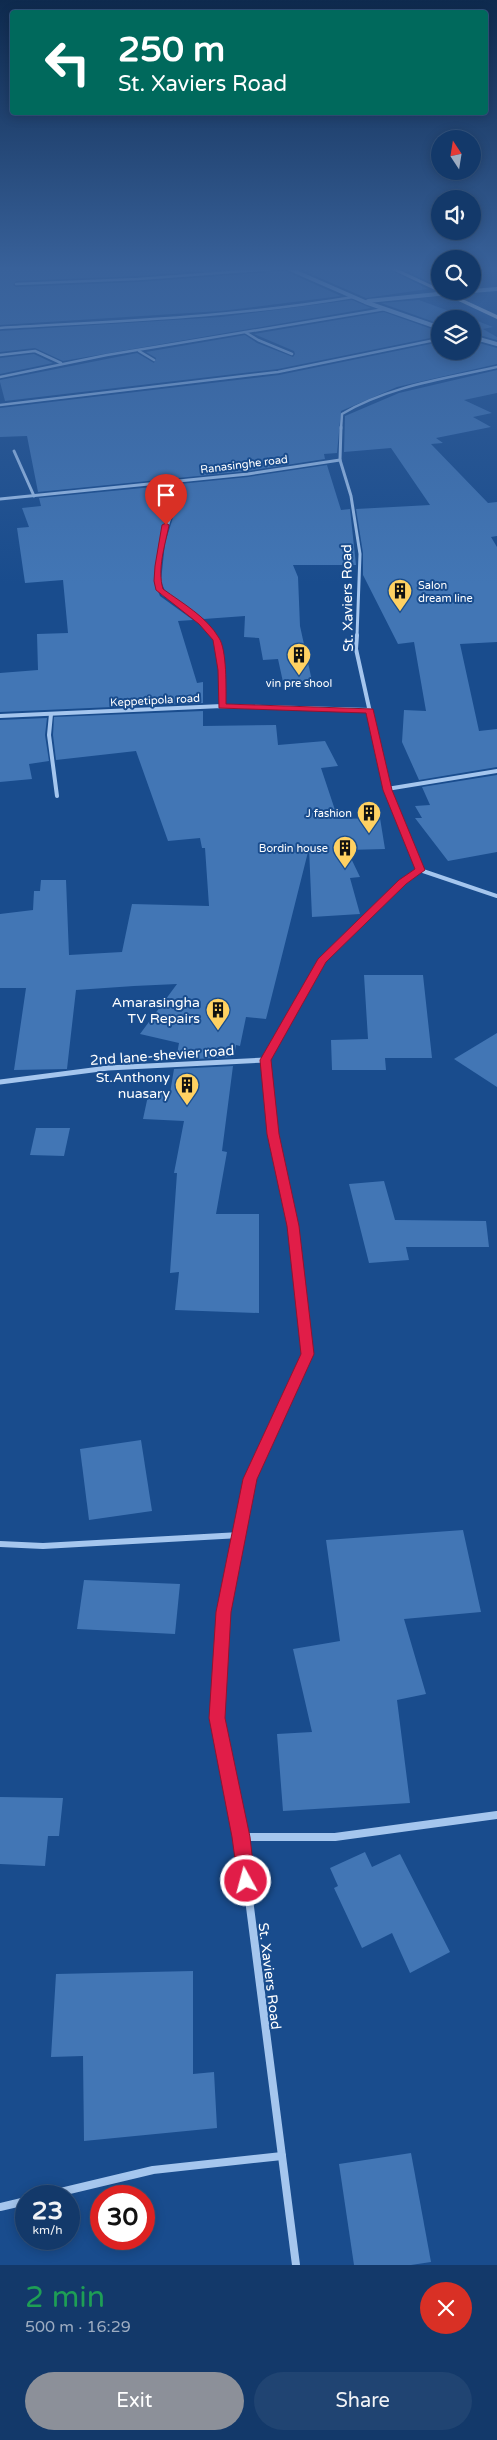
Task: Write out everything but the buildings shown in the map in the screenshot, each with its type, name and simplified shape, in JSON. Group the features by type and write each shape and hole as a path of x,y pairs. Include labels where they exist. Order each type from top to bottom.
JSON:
{"street":[{"path":"0,377 19,373"},
{"path":"0,405 272,373"},
{"name":"St. Xaviers Road","path":"420,870 387,790 356,649 360,554 351,496 340,460 342,414 358,403 475,373"},
{"path":"14,451 34,496"},
{"name":"Ranasinghe road","path":"0,499 248,474 340,460"},
{"path":"165,482 171,495 173,508 162,542 157,581 162,593 202,622 217,639 222,670 222,706"},
{"name":"Keppetipola road","path":"0,716 222,706 370,710"},
{"path":"51,714 49,735 57,796"},
{"path":"387,790 497,771"},
{"path":"266,1060 322,961 403,882 420,870 497,896"},
{"name":"St. Xaviers Road","path":"266,1060 273,1134 293,1226 307,1354 250,1479 224,1612 217,1718 241,1837 296,2265"},
{"name":"2nd lane-shevier road","path":"0,1082 108,1068 266,1060"},
{"path":"0,1544 43,1546 240,1535"},
{"path":"241,1837 335,1837 497,1815"},
{"path":"80,2187 153,2170 282,2156"},
{"path":"0,2207 15,2204"}],"place":[{"name":"Salon dream line","path":"400,612"},
{"name":"vin pre shool","path":"299,676"},
{"name":"J fashion","path":"369,834"},
{"name":"Bordin house","path":"345,869"},
{"name":"Amarasingha TV Repairs","path":"218,1031"},
{"name":"St.Anthony nuasary","path":"187,1106"}],"route":[{"path":"166,525 157,581 162,593 202,622 217,639 222,670 222,706 370,710 387,790 420,870 403,882 322,961 266,1060 273,1134 293,1226 307,1354 250,1479 224,1612 217,1718 241,1837 246,1881"}]}
